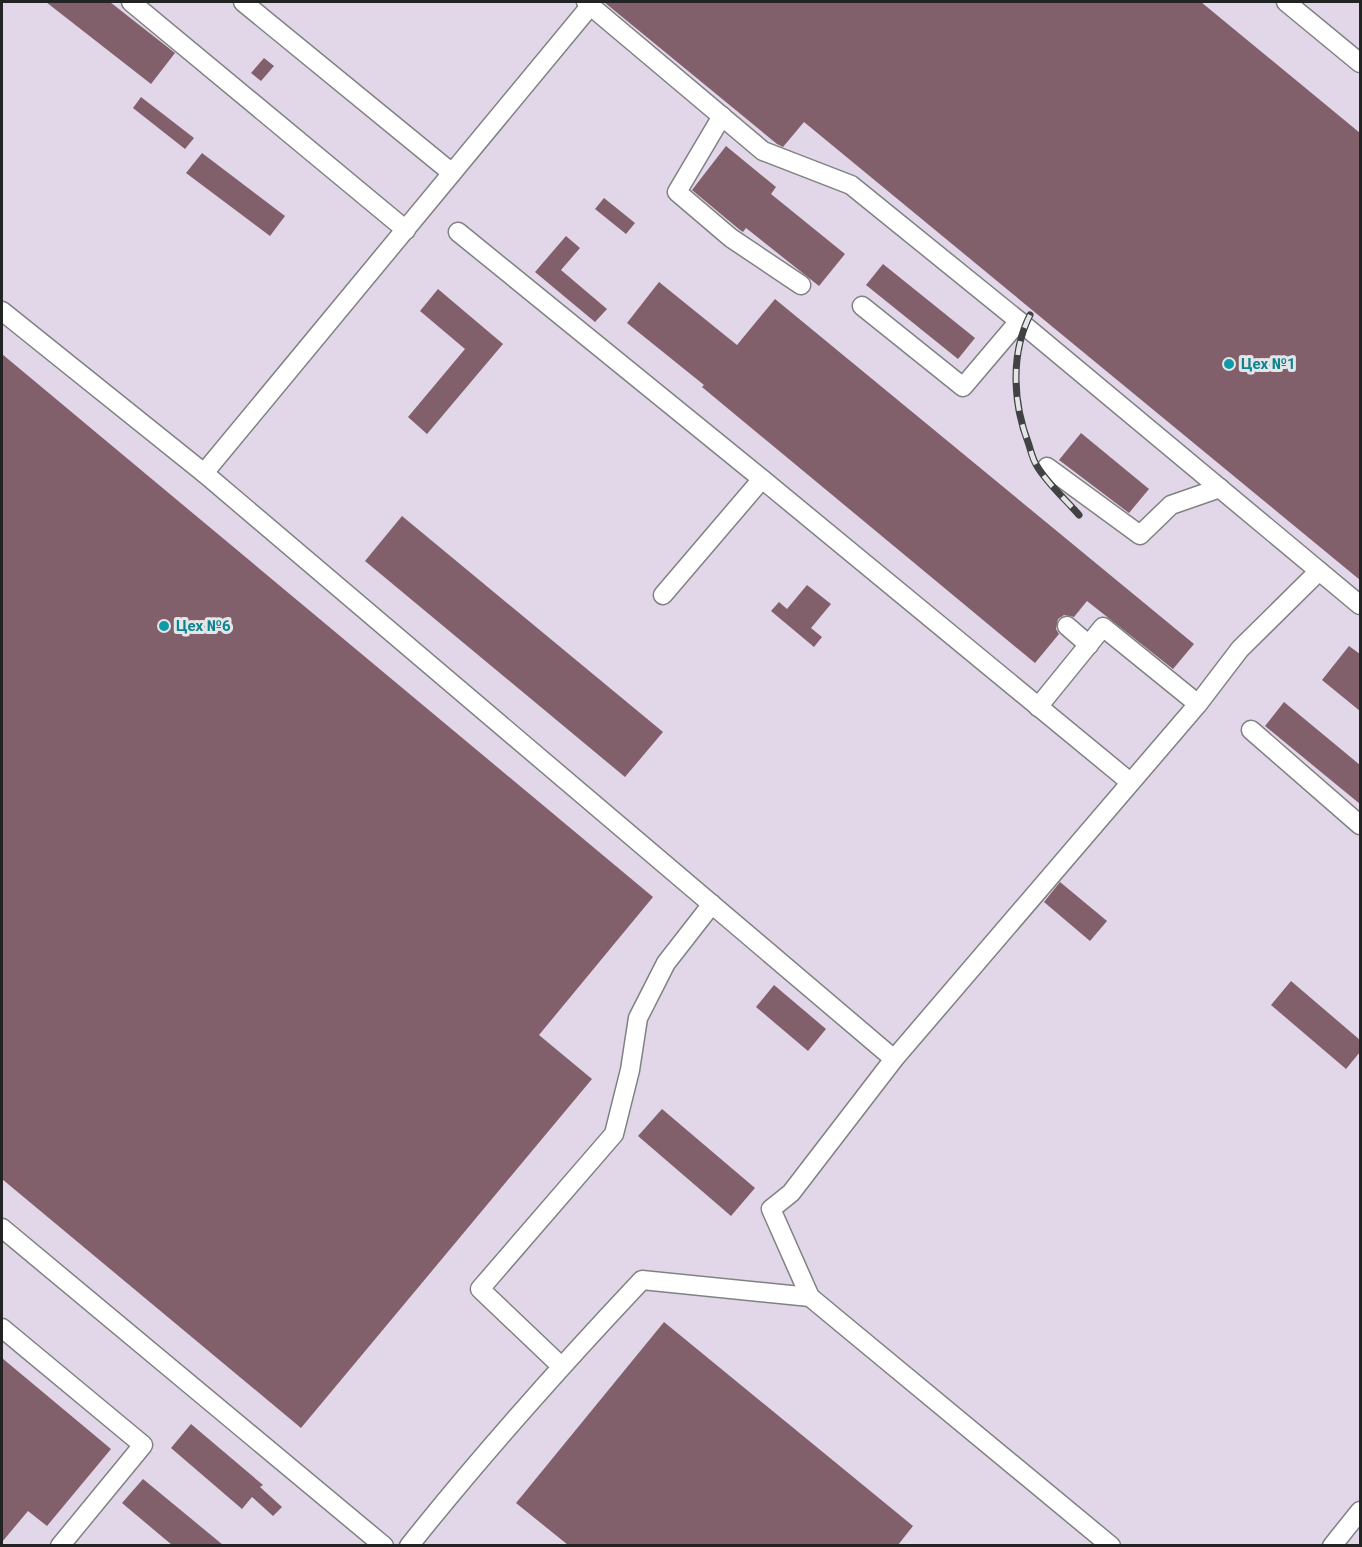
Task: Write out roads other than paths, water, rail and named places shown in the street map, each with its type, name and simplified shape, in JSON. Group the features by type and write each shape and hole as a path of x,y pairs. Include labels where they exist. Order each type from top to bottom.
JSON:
{"lane":[{"path":"131,2 406,230"},
{"path":"243,2 452,174"},
{"path":"1286,2 1360,63"},
{"path":"204,473 452,174 588,3 763,151 851,185 1019,321 1360,605"},
{"path":"722,116 677,192 731,238 801,285"},
{"path":"458,232 1130,782"},
{"path":"862,306 963,387 1019,321"},
{"path":"2,311 204,473 894,1059"},
{"path":"1047,467 1140,536 1171,505 1220,488"},
{"path":"663,595 762,479"},
{"path":"1111,1545 810,1297 771,1209 790,1193 894,1059 1198,704 1240,649 1319,571"},
{"path":"1067,626 1089,645"},
{"path":"1038,707 1103,627 1198,704"},
{"path":"1251,730 1360,825"},
{"path":"561,1366 480,1289 614,1134 630,1070 638,1018 666,963 712,904"},
{"path":"2,1228 384,1545"},
{"path":"409,1545 480,1457 642,1280 810,1297"},
{"path":"2,1328 142,1445 60,1545"},
{"path":"1332,1545 1360,1511"}],"railway":[{"path":"1030,315 1019,346 1017,363 1016,380 1020,413 1036,464 1051,485 1079,515"}],"place":[{"name":"Цех №1","path":"1229,364"},
{"name":"Цех №6","path":"164,626"}]}
